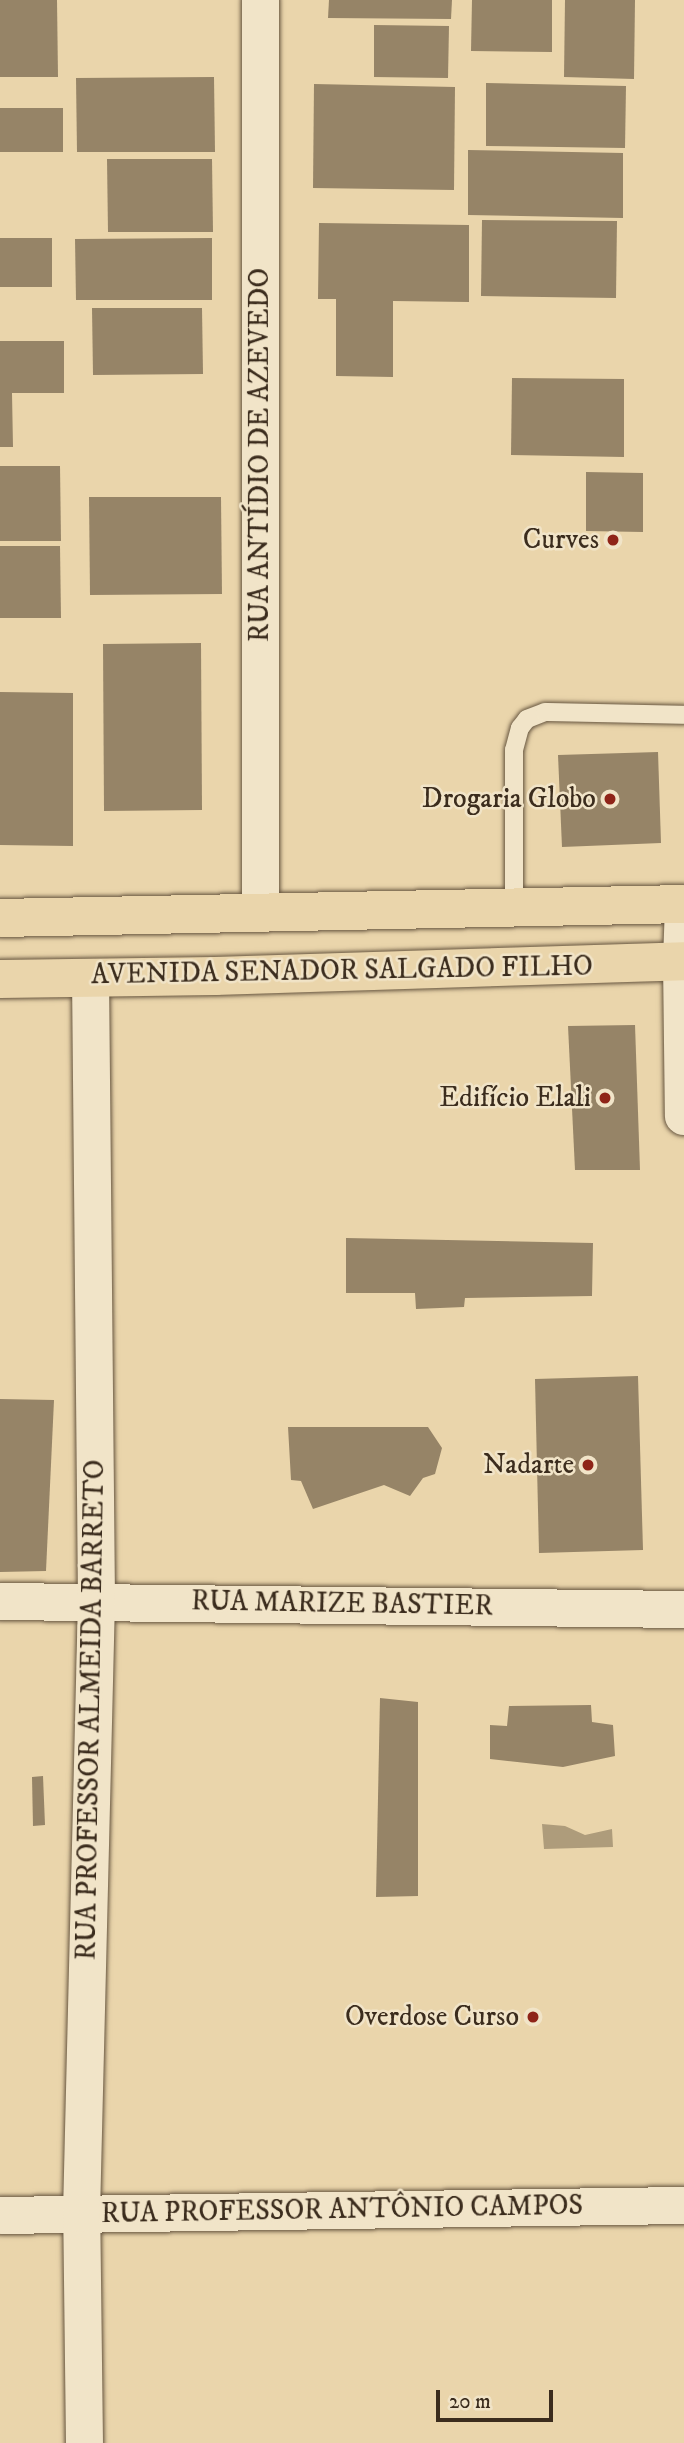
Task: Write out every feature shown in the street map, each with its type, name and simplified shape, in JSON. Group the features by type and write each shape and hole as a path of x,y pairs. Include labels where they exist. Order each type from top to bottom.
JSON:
{"highway":[{"path":"0,918 260,910 684,905"},
{"name":"AVENIDA SENADOR SALGADO FILHO","path":"0,979 215,976 683,961"}],"main road":[{"path":"684,905 684,1116"}],"street":[{"name":"RUA ANTÍDIO DE AZEVEDO","path":"260,0 260,910"},
{"name":"RUA PROFESSOR ALMEIDA BARRETO","path":"84,2443 81,2213 96,1600 90,977"},
{"name":"RUA MARIZE BASTIER","path":"0,1601 96,1600 684,1609"},
{"name":"RUA PROFESSOR ANTÔNIO CAMPOS","path":"0,2215 684,2205"}],"lane":[{"path":"514,907 514,750 520,728 527,719 545,712 684,715"}],"shaded area":[{"path":"542,1824 565,1826 585,1835 612,1829 613,1847 544,1849"}],"building":[{"path":"0,0 57,0 58,77 0,77"},
{"path":"329,0 452,0 451,19 328,18"},
{"path":"472,0 552,0 552,52 471,51"},
{"path":"565,0 635,0 634,79 564,77"},
{"path":"374,25 449,26 448,78 374,77"},
{"path":"214,77 215,152 77,152 76,78"},
{"path":"486,83 626,86 625,148 486,146"},
{"path":"314,84 455,87 454,190 313,188"},
{"path":"0,108 63,108 63,152 0,152"},
{"path":"468,150 623,153 623,218 468,215"},
{"path":"107,159 212,159 213,232 108,232"},
{"path":"482,220 617,221 616,298 481,296"},
{"path":"319,223 469,225 469,302 393,301 393,377 336,376 336,299 318,299"},
{"path":"0,238 52,238 52,287 0,287"},
{"path":"212,238 212,300 76,300 75,239"},
{"path":"92,308 202,308 203,374 93,375"},
{"path":"0,341 64,341 64,393 12,393 13,447 0,447"},
{"path":"512,378 624,379 624,457 511,455"},
{"path":"0,466 60,466 61,541 0,541"},
{"path":"586,472 643,473 643,532 586,531"},
{"path":"89,497 221,497 222,594 90,595"},
{"path":"0,546 60,546 61,618 0,618"},
{"path":"201,643 202,810 104,811 103,644"},
{"path":"0,692 73,693 73,846 0,845"},
{"name":"Drogaria Globo","path":"658,752 661,843 562,847 558,755"},
{"name":"Edifício Elali","path":"635,1025 640,1170 575,1170 568,1026"},
{"path":"346,1238 593,1243 592,1296 465,1298 464,1307 416,1309 415,1293 346,1293"},
{"name":"Nadarte","path":"638,1376 643,1550 539,1553 535,1379"},
{"path":"0,1399 54,1400 46,1571 0,1572"},
{"path":"288,1427 428,1427 442,1448 435,1474 423,1478 410,1496 384,1485 313,1509 301,1481 291,1480"},
{"path":"380,1698 418,1702 418,1896 376,1897"},
{"path":"591,1705 592,1722 613,1725 615,1756 563,1767 490,1759 490,1725 507,1726 509,1706"},
{"path":"43,1776 45,1825 33,1826 32,1777"}],"place":[{"name":"Curves","path":"613,540"},
{"name":"Drogaria Globo","path":"610,799"},
{"name":"Edifício Elali","path":"605,1098"},
{"name":"Nadarte","path":"588,1465"},
{"name":"Overdose Curso","path":"533,2017"}]}
